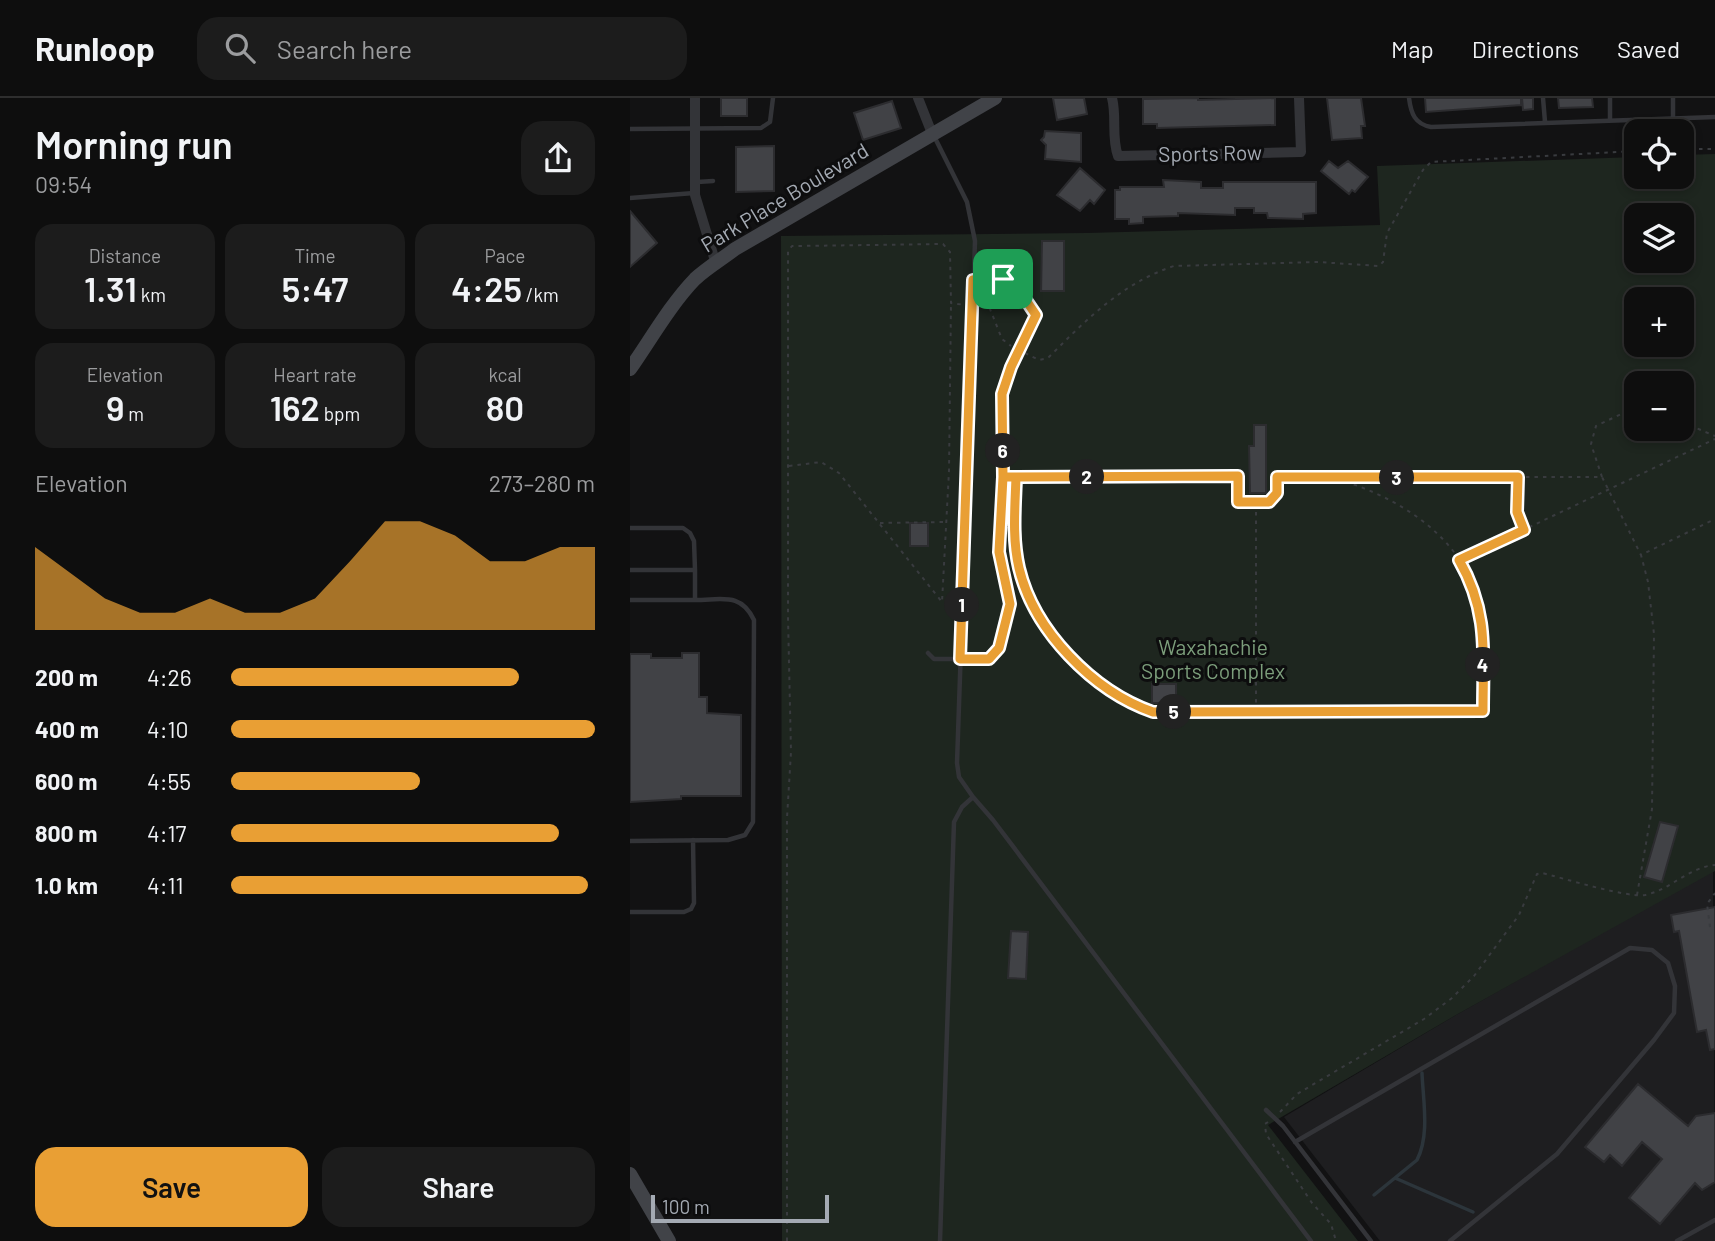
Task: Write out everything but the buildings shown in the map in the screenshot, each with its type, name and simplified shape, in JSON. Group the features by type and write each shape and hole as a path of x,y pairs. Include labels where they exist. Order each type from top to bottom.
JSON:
{"street":[{"path":"695,98 695,187 716,264"},
{"path":"918,98 933,136"},
{"name":"Park Place Boulevard","path":"630,369 696,278 771,229 995,98"},
{"name":"Sports Row","path":"1112,98 1114,146 1118,156 1301,152 1299,98"},
{"path":"630,1174 669,1241"}],"lane":[{"path":"630,129 761,128 770,122 773,98"},
{"path":"1409,98 1414,118 1421,125 1431,127 1715,117"},
{"path":"1543,98 1545,122"},
{"path":"1610,98 1611,120"},
{"path":"1673,98 1673,118"},
{"path":"933,136 967,202 975,241 960,659 957,763 959,777 1311,1241"},
{"path":"630,198 695,187 713,181"},
{"path":"928,653 934,659 989,659 999,648 1010,604 999,552 1003,477 1002,394 1011,367 1036,315 1017,287 1003,279 987,277 973,280"},
{"path":"630,528 683,528 690,533 694,541 695,600"},
{"path":"630,570 695,570"},
{"path":"630,600 737,599 748,607 754,620 753,822 745,835 728,840 630,841"},
{"path":"940,1241 954,822 962,807 972,797"},
{"path":"630,912 684,912 691,909 694,903 693,840"},
{"path":"1295,1142 1630,947 1652,950 1668,963 1675,986 1674,1013 1557,1154 1450,1241"},
{"path":"1266,1110 1295,1142 1371,1241"},
{"path":"1677,1241 1715,1220"}],"path":[{"path":"1694,149 1715,149"},
{"path":"788,466 813,461 830,465 942,602 949,471 951,303"},
{"path":"1624,412 1596,425 1591,444 1607,490 1641,555 1648,582 1654,634 1653,809 1637,895"},
{"path":"1694,427 1715,437"},
{"path":"1459,560 1715,437"},
{"path":"1003,477 1238,476 1238,502 1269,502 1277,493 1277,477 1602,478"},
{"path":"1016,477 1014,525 1020,569 1038,613 1061,646 1085,670 1131,704 1153,712 1483,711 1481,617 1477,595 1459,560 1438,535 1404,509 1367,490 1333,478"},
{"path":"1518,477 1517,512 1524,530"},
{"path":"1256,502 1256,712"},
{"path":"1641,555 1715,519"},
{"path":"878,523 945,522"},
{"path":"1336,1241 1331,1224 1312,1202 1266,1134 1265,1124 1297,1094 1424,1018 1451,998 1474,975 1519,915 1536,874 1542,873 1643,896 1715,864"},
{"path":"1710,927 1707,904 1715,893"}],"shaded area":[{"path":"1713,870 1715,1241 1380,1241 1284,1117 1456,1015"}],"green space":[{"name":"Waxahachie Sports Complex","path":"1715,154 1715,871 1456,1015 1268,1125 1358,1241 782,1241 781,236 1087,233 1380,225 1377,166 1624,157 1624,189 1694,189 1694,155"}],"waterway":[{"path":"1374,1195 1417,1160 1421,1150 1425,1117 1422,1073"},
{"path":"1395,1178 1473,1212"}],"route":[{"path":"1003,279 987,277 973,280 960,659 989,659 999,648 1010,604 999,552 1003,477 1238,476 1238,502 1269,502 1277,493 1277,477 1518,477 1517,512 1524,530 1459,560 1477,595 1481,617 1483,711 1153,712 1131,704 1085,670 1061,646 1038,613 1020,569 1014,525 1016,477 1003,477 1002,394 1011,367 1036,315 1017,287 1003,279"}]}
